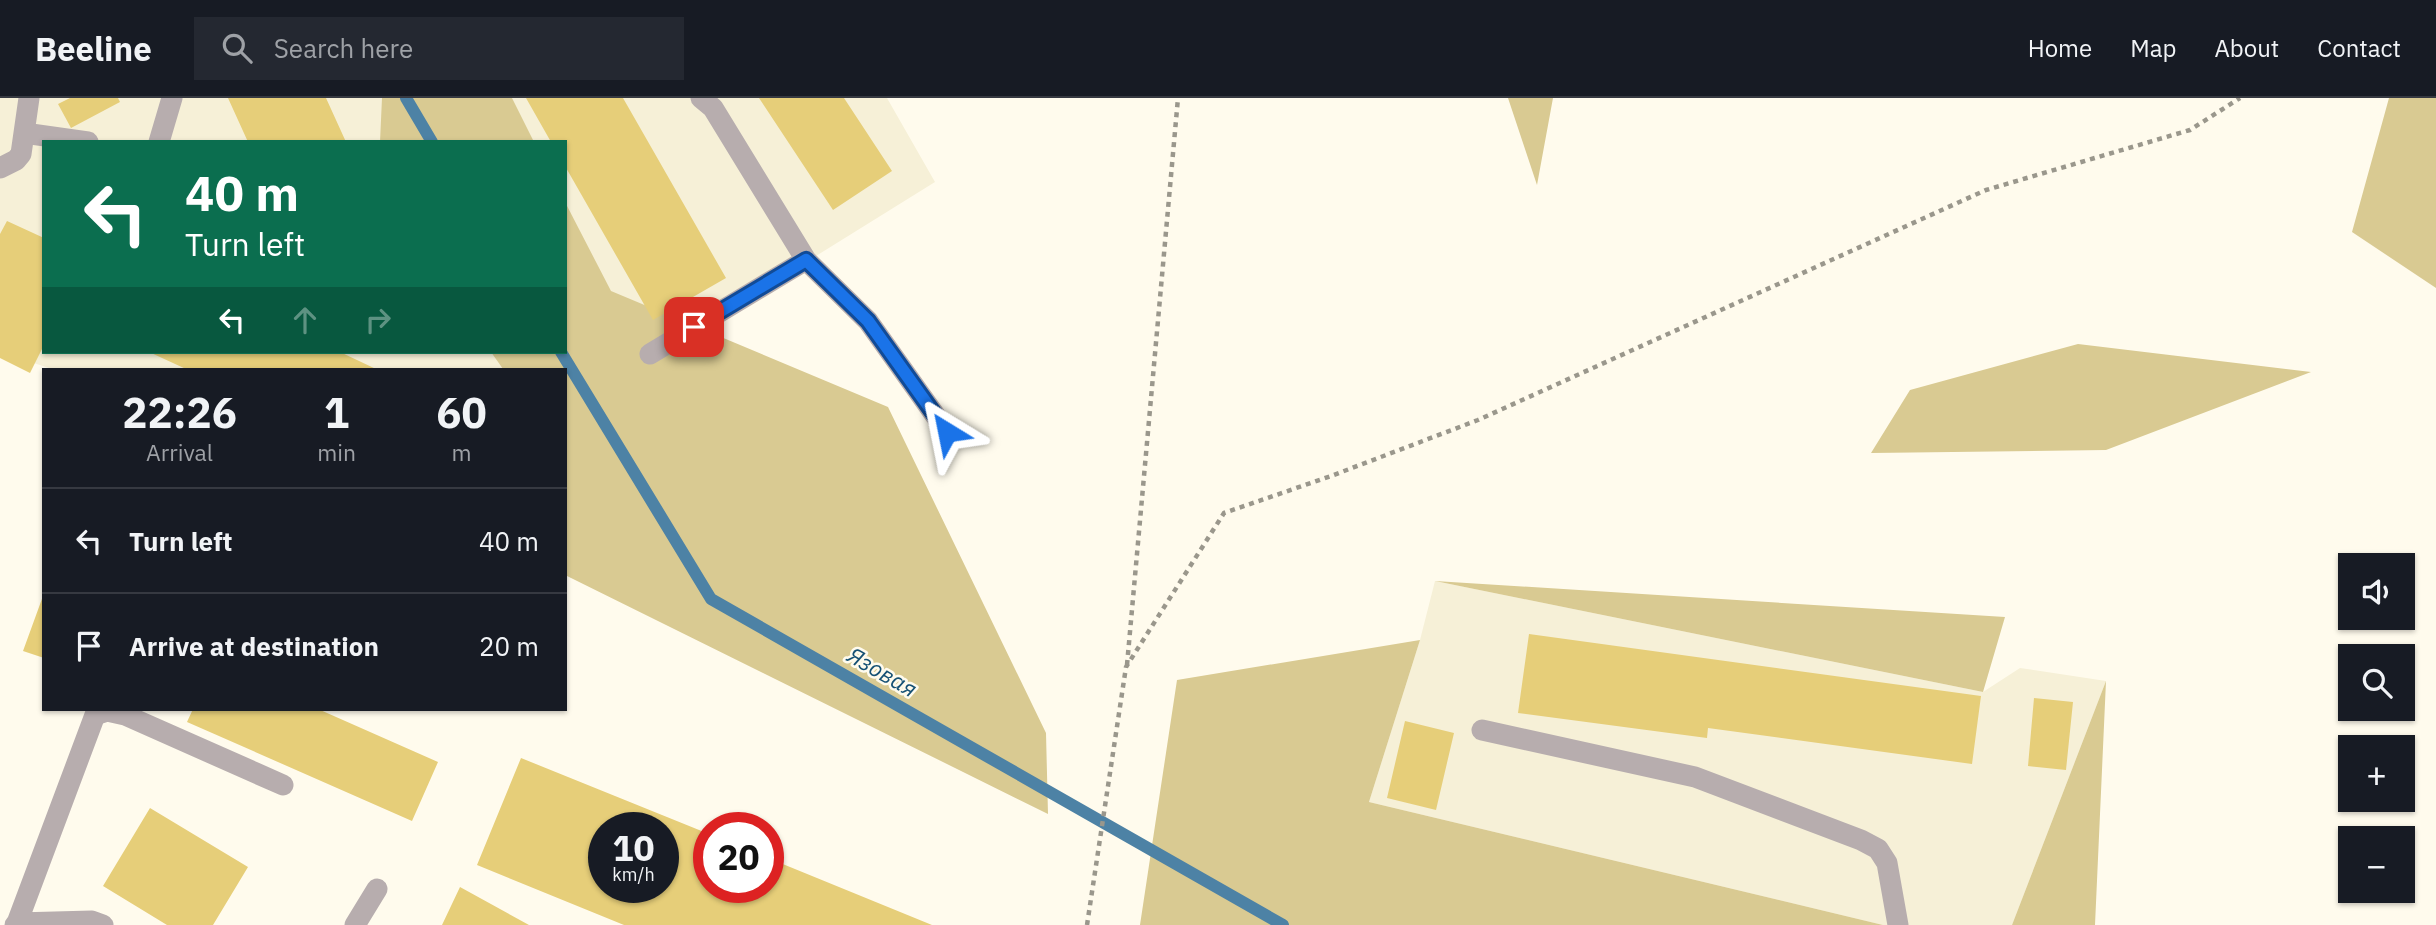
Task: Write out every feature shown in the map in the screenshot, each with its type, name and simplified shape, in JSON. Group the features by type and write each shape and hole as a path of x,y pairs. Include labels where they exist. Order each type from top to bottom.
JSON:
{"lane":[{"path":"0,169 21,154 29,98"},
{"path":"160,140 172,98"},
{"path":"701,98 713,108 806,260 868,321 947,432"},
{"path":"24,133 74,140"},
{"path":"650,354 806,260"},
{"path":"103,925 92,921 16,924 95,715 107,711 141,715 283,785"},
{"path":"1482,730 1695,777 1861,840 1878,849 1887,863 1898,925"},
{"path":"355,925 377,889"}],"path":[{"path":"1087,925 1126,667 1178,98"},
{"path":"1126,667 1224,513 1331,477 1478,420 1986,190 2190,130 2240,98"}],"shaded area":[{"path":"0,98 887,98 935,182 567,411 567,368 49,368 0,352"},
{"path":"382,98 512,98 533,140 380,140"},
{"path":"1508,98 1553,98 1537,185"},
{"path":"2389,98 2436,98 2436,288 2352,232"},
{"path":"567,206 611,291 888,407 1046,733 1048,814 567,576 567,368 502,368 492,354 567,354"},
{"path":"2078,344 2311,372 2106,450 1871,453 1910,390"},
{"path":"1435,581 1983,692 2020,668 2106,681 2012,925 1883,925 1369,802 1420,640"},
{"path":"1435,581 2005,617 1983,692"},
{"path":"1420,640 1369,802 1883,925 1140,925 1177,680"},
{"path":"2106,681 2095,925 2012,925"}],"building":[{"path":"70,98 118,98 120,102 71,128 58,104"},
{"path":"228,98 326,98 345,140 247,140"},
{"path":"526,98 623,98 726,278 653,320 567,170 567,140 550,140"},
{"path":"759,98 844,98 892,171 833,210"},
{"path":"7,221 42,237 42,349 30,373 0,358 0,234"},
{"path":"153,354 344,354 374,368 184,368"},
{"path":"42,599 42,657 23,651"},
{"path":"1529,634 1981,696 1972,764 1708,728 1707,738 1518,713"},
{"path":"2034,698 2073,702 2066,770 2028,766"},
{"path":"192,711 323,711 438,762 412,821 187,722"},
{"path":"1405,721 1454,733 1436,810 1387,798"},
{"path":"521,758 655,812 588,812 588,903 679,903 679,822 693,828 693,903 784,903 784,865 932,925 624,925 477,865"},
{"path":"150,808 248,867 213,925 167,925 103,886"},
{"path":"460,887 529,925 442,925"}],"waterway":[{"name":"Язовая","path":"406,98 431,140"},
{"name":"Язовая","path":"562,354 711,599 1283,925"}],"route":[{"path":"694,327 806,260 868,321 947,432"}]}
